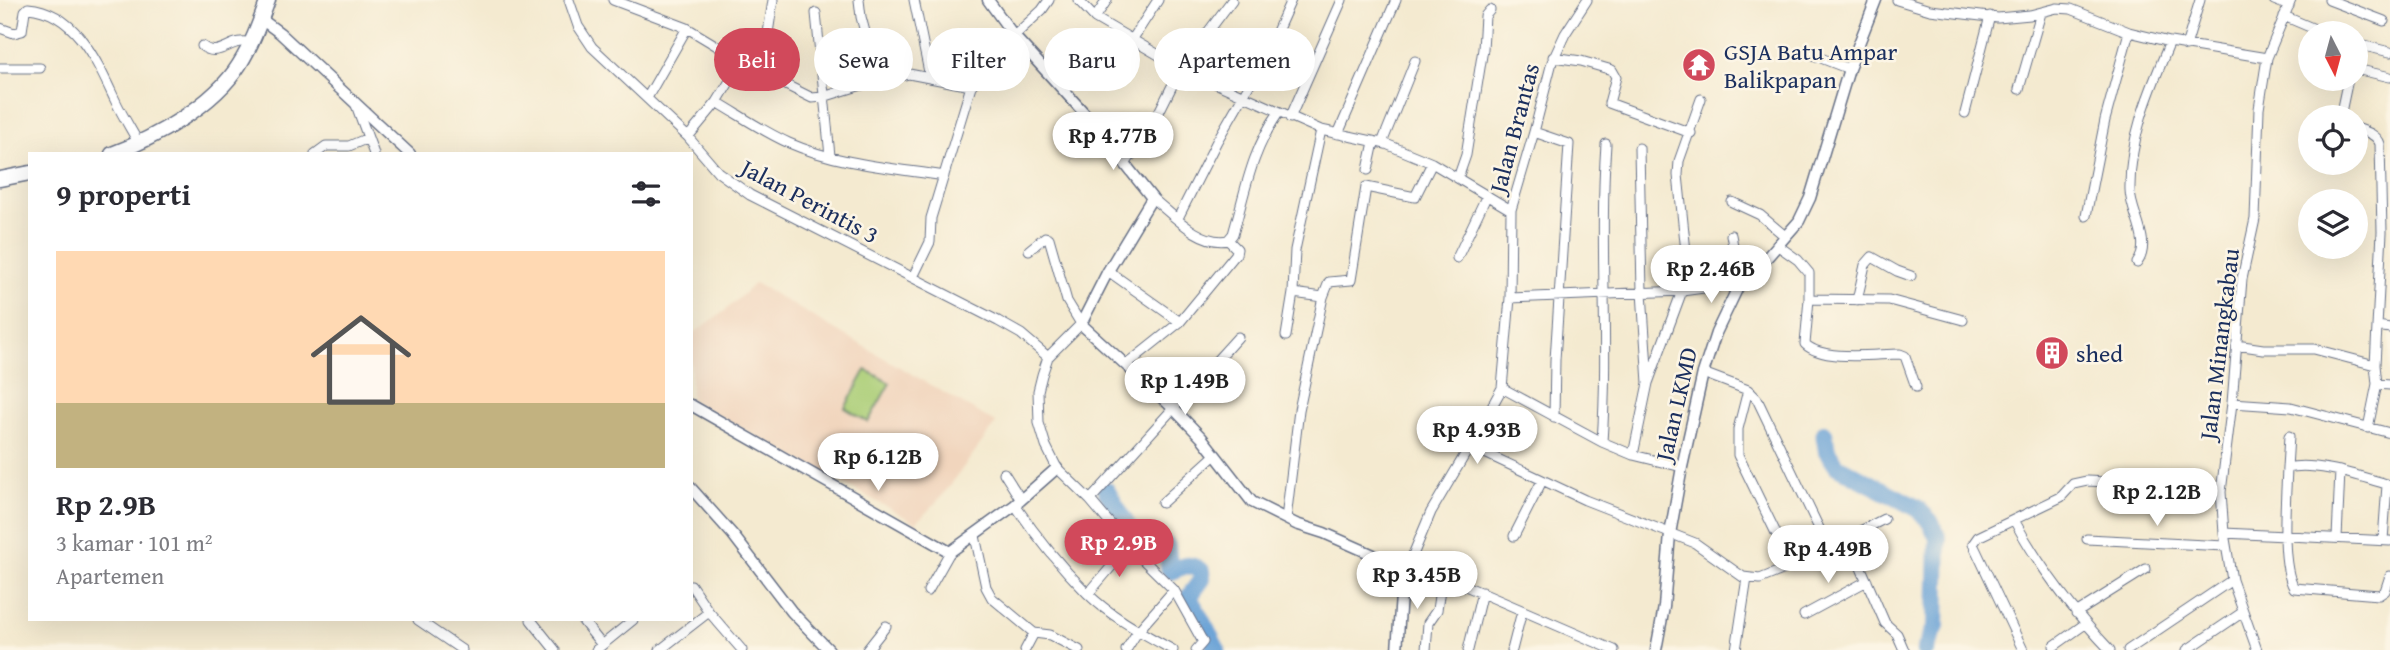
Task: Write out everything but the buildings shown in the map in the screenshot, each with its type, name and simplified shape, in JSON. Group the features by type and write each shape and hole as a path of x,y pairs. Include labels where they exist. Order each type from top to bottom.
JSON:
{"highway":[{"path":"117,152 139,144 204,102 238,67 268,0"},
{"path":"0,179 28,173"}],"street":[{"name":"Jalan Perintis 3","path":"569,0 583,37 688,137 718,172 750,195 1021,334 1048,357"},
{"path":"613,0 687,28 714,44"},
{"path":"769,28 773,0"},
{"path":"859,0 864,28"},
{"path":"914,0 927,63"},
{"path":"988,0 1008,28"},
{"path":"1023,28 1049,0"},
{"name":"Jalan Brantas","path":"1078,0 1096,18 1112,28"},
{"path":"1096,18 1107,0"},
{"path":"1140,28 1158,0"},
{"path":"1211,28 1232,0"},
{"path":"1178,218 1217,141 1267,54 1291,0"},
{"path":"1290,118 1342,0"},
{"path":"1338,134 1396,0"},
{"name":"Jalan Brantas","path":"1236,91 1321,130 1378,143 1432,163 1511,210 1553,57 1564,34 1587,0"},
{"name":"Jalan LKMD","path":"1657,650 1664,607 1670,534 1682,467 1703,373 1719,323 1740,284 1799,220 1810,198 1849,69 1876,0"},
{"path":"1897,0 1930,10 1998,18 2041,13 2073,5 2129,32 2170,43 2267,58"},
{"path":"2186,46 2200,0"},
{"path":"2274,0 2290,3"},
{"path":"2329,0 2384,21"},
{"name":"Jalan Minangkabau","path":"2257,650 2232,580 2225,546 2221,492 2232,403 2242,279 2255,219 2259,109 2267,58 2290,3"},
{"path":"0,28 14,33 22,31 24,11 29,8 45,11 62,19 93,55 139,144"},
{"path":"1458,178 1466,155 1483,49 1485,16 1490,10"},
{"path":"816,13 830,156"},
{"path":"2019,89 2041,13"},
{"path":"1965,113 1990,16"},
{"path":"2284,16 2298,22"},
{"path":"261,19 280,33 408,152"},
{"path":"647,98 687,28"},
{"path":"2086,216 2105,120 2129,32"},
{"path":"202,46 209,52 214,52 239,41 251,43"},
{"path":"2137,263 2142,257 2143,246 2130,194 2131,160 2143,106 2170,43"},
{"path":"2368,47 2390,52"},
{"path":"1808,53 1849,69"},
{"path":"1030,54 1087,116 1152,198 1204,237 1217,241 1228,240 1233,234 1254,156 1279,112"},
{"path":"1553,57 1581,61 1612,70 1616,77 1609,103 1691,133"},
{"path":"1368,170 1415,61"},
{"path":"0,68 40,68"},
{"path":"2368,71 2390,76"},
{"path":"688,137 724,91"},
{"path":"797,91 812,98 842,91"},
{"path":"913,277 930,242 931,218 970,91"},
{"path":"1126,163 1157,116 1170,91"},
{"path":"1633,455 1648,383 1686,290 1679,161 1701,99"},
{"path":"717,102 787,142 830,156 876,166 944,176"},
{"path":"356,105 373,152"},
{"path":"1286,336 1292,309 1295,250 1321,130"},
{"path":"1534,132 1569,144 1555,360 1555,417"},
{"path":"2368,134 2379,139 2385,162 2385,276 2376,326 2377,384 2368,428"},
{"path":"318,152 326,146 349,146 368,138"},
{"path":"1602,442 1606,374 1602,293 1606,144"},
{"path":"1639,148 1642,292 1648,383"},
{"path":"1286,519 1299,410 1322,297 1329,282 1351,281 1366,187 1415,197 1432,163"},
{"path":"1457,258 1486,195"},
{"path":"1152,198 1108,271 1081,324 1048,357 1038,391 1039,423 1057,468 1174,590 1203,642 1196,650"},
{"path":"1732,202 1760,215 1809,273 1805,344 1811,350 1856,356 1900,354 1905,356 1916,387"},
{"path":"1397,650 1406,565 1431,512 1502,388 1510,298 1511,210"},
{"path":"1510,298 1686,290 1740,284 1731,235"},
{"path":"1029,250 1045,237 1049,237 1067,300 1081,324 1173,408 1252,502 1286,519 1406,565 1442,575 1614,650"},
{"path":"1126,365 1180,322 1236,254 1237,249 1228,240"},
{"path":"1857,299 1866,265 1872,257 1911,276"},
{"path":"1108,271 1180,322"},
{"path":"1293,293 1322,297"},
{"path":"1809,299 1889,300 1964,320"},
{"path":"2376,326 2390,328"},
{"path":"1090,500 1238,337"},
{"path":"2236,345 2263,349 2314,349 2375,365"},
{"path":"1703,373 1748,390 1757,399 1781,444 1828,547"},
{"path":"2377,384 2390,385"},
{"path":"1502,388 1602,442 1633,455 1682,467"},
{"path":"1748,390 1738,429 1738,455 1792,566"},
{"path":"2232,403 2291,407 2390,433"},
{"path":"693,406 950,552"},
{"path":"2289,436 2285,535 2290,578 2294,588 2379,595 2385,591 2390,576"},
{"path":"1470,446 1542,481 1695,543 1747,578 1760,579 1792,566 1884,519"},
{"path":"1162,503 1215,455"},
{"path":"2224,533 2387,541 2389,485 2340,471 2296,466 2287,468"},
{"path":"928,591 950,552 975,536 1057,468"},
{"path":"2337,538 2340,471"},
{"path":"1004,473 1032,530 1088,594 1139,631 1173,650"},
{"path":"1514,536 1542,481"},
{"path":"1963,546 2061,497 2073,484 2087,481 2221,492"},
{"path":"693,490 733,535 792,612 829,650"},
{"path":"2014,520 2033,555 2076,613 2110,650"},
{"path":"975,536 986,587 992,598 1034,633 1050,635 1079,650"},
{"path":"1848,538 1885,624 1896,634 1903,650"},
{"path":"2087,539 2225,546"},
{"path":"1974,540 1973,544 2024,650"},
{"path":"1088,594 1129,546"},
{"path":"2076,613 2146,569"},
{"path":"1426,650 1428,623 1437,610 1442,575"},
{"path":"1736,650 1747,578"},
{"path":"2128,650 2232,580"},
{"path":"1804,615 1867,581"},
{"path":"693,588 709,612 742,650"},
{"path":"1126,650 1174,590"},
{"path":"1468,650 1482,592"},
{"path":"1512,650 1522,611"},
{"path":"660,650 709,612"},
{"path":"2187,650 2243,612"},
{"path":"419,621 462,650"},
{"path":"532,621 555,650"},
{"path":"583,621 599,648 633,621"},
{"path":"2054,646 2085,624"},
{"path":"867,650 886,626"},
{"path":"1025,650 1034,633"}],"shaded area":[{"path":"755,283 996,423 943,495 916,523 693,401 693,334 725,311"}],"green space":[{"path":"866,370 890,383 868,422 845,408"}],"waterway":[{"path":"1824,433 1827,451 1837,466 1917,508 1930,521 1938,538 1936,626 1925,650"},
{"path":"1106,490 1139,545 1167,546 1169,568 1172,571 1187,566 1202,572 1202,579 1189,597 1217,650"}],"place":[{"name":"GSJA Batu Ampar Balikpapan","path":"1699,65"},
{"name":"shed","path":"2052,353"}]}
